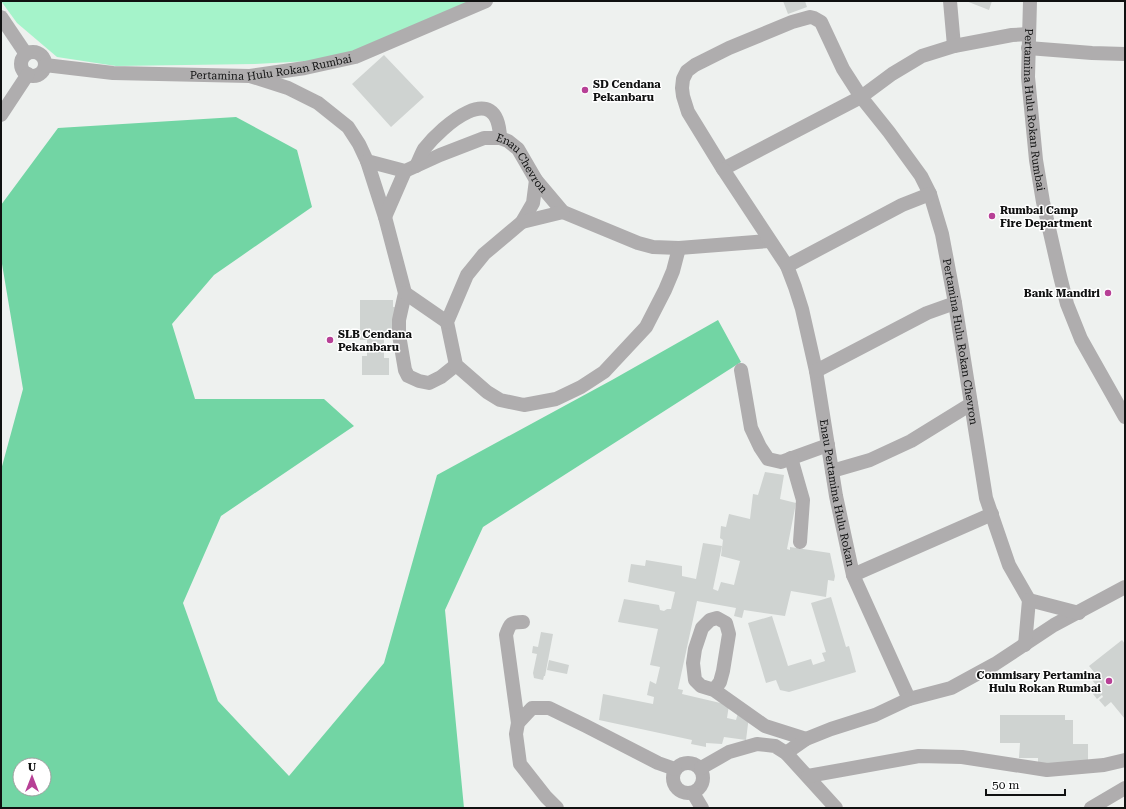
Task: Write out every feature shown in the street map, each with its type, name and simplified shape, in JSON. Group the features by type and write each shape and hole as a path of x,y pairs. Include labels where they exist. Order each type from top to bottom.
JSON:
{"street":[{"name":"Pertamina Hulu Rokan Rumbai","path":"45,65 113,72 250,76 305,68 355,57 486,1"},
{"path":"950,1 954,46"},
{"name":"Pertamina Hulu Rokan Rumbai","path":"1030,1 1028,77 1036,160 1043,202 1067,304 1082,338 1125,417"},
{"path":"1,17 26,54"},
{"name":"Pertamina Hulu Rokan Chevron","path":"722,169 688,112 683,96 683,79 687,71 695,65 729,48 800,19 814,18 821,22 842,69 861,97 921,176 930,194 942,234 955,303 986,498 1009,565 1029,600"},
{"path":"722,169 861,97 892,74 922,56 954,46 1012,35 1029,41 1092,53 1125,54"},
{"path":"31,52 39,54 44,60 45,65 39,74 33,76 23,70 21,65 22,59 26,54 31,52"},
{"path":"1,115 28,74"},
{"path":"250,76 288,88 318,103 348,128 360,144 386,217 405,293 399,320 399,335 405,370 408,376 418,381 430,383 441,377 456,365"},
{"path":"386,217 411,169 424,150 455,120 473,109 481,108 490,111 496,116 500,126 500,138"},
{"name":"Enau Chevron","path":"411,169 440,155 484,138 500,138 508,141 518,149 536,180 564,212 638,243 653,247 679,248 769,241"},
{"path":"367,161 411,169"},
{"name":"Enau Pertamina Hulu Rokan","path":"722,169 787,266 802,309 816,371 836,496 853,575 909,699"},
{"path":"536,180 533,203 522,222 484,254 467,275 447,322 456,365 487,392 500,400 524,404 556,399 582,387 604,372 646,327 668,284 673,272 679,248"},
{"path":"787,266 902,205 930,194"},
{"path":"522,222 564,212"},
{"path":"405,293 447,322"},
{"path":"816,371 927,313 955,303"},
{"path":"741,370 751,428 760,447 768,459 781,462 828,445"},
{"path":"832,471 870,460 911,441 971,404"},
{"path":"791,458 803,500 800,542"},
{"path":"853,575 992,514"},
{"path":"786,753 806,739 830,729 874,715 909,699 951,688 995,664 1054,625 1079,613 1125,587"},
{"path":"1026,644 1029,600 1079,613"},
{"path":"523,622 514,622 509,625 506,634 518,723 516,734 520,764 546,797 557,808"},
{"path":"714,690 765,726 806,739"},
{"path":"518,723 532,708 549,708 658,763 675,769"},
{"path":"701,768 729,752 757,744 775,746 786,753 836,808"},
{"path":"808,776 919,756 962,757 1047,770 1104,765 1125,760"},
{"path":"693,762 701,768 704,778 701,787 693,793 685,793 678,790 674,784 672,776 675,769 683,763 693,762"},
{"path":"1091,808 1125,788"},
{"path":"693,793 702,808"}],"green space":[{"path":"1,1 488,1 358,50 309,61 255,64 116,66 57,57 17,23"},
{"path":"236,117 297,150 312,207 214,275 172,324 195,399 324,399 354,426 221,516 183,603 218,701 289,776 384,663 437,475 612,380 718,320 741,362 483,527 445,610 464,808 1,808 1,470 23,389 1,258 1,205 58,128"}],"building":[{"path":"783,1 805,1 807,7 788,14"},
{"path":"966,1 992,1 989,10"},
{"path":"384,55 424,97 391,127 352,84"},
{"name":"SLB Cendana Pekanbaru","path":"360,300 393,300 393,307 396,307 393,339 384,339 384,358 389,358 389,375 362,375 362,356 367,356 367,340 360,340"},
{"path":"765,472 784,475 780,499 796,503 787,549 790,550 790,547 830,553 835,576 834,581 828,580 826,597 791,591 785,616 744,610 742,618 734,616 736,608 697,601 678,689 683,690 682,694 729,705 727,718 736,720 738,713 749,716 746,740 724,737 722,744 706,743 706,747 691,744 692,740 599,720 603,694 653,704 654,697 647,695 650,681 656,684 660,667 650,665 658,629 618,622 624,599 659,605 660,610 664,611 671,609 675,592 628,582 631,564 645,566 646,560 682,566 682,576 696,579 703,543 722,546 713,589 718,591 721,582 734,585 740,561 721,556 723,540 720,538 721,526 726,527 729,514 750,519 753,494 758,495"},
{"path":"831,597 846,647 849,646 856,672 789,692 780,690 776,680 766,683 748,623 772,616 788,666 811,659 813,665 825,661 822,653 826,652 811,603"},
{"path":"541,632 553,634 543,680 534,678 533,673 537,654 532,653 533,646 538,647"},
{"name":"Commisary Pertamina Hulu Rokan Rumbai","path":"1122,640 1125,644 1125,719 1111,702 1105,707 1099,700 1103,697 1102,695 1097,699 1090,690 1096,685 1089,676 1094,672 1089,666"},
{"path":"549,660 569,665 567,674 547,670"},
{"path":"1000,715 1065,715 1065,720 1073,720 1073,744 1088,744 1088,761 1038,767 1038,758 1019,758 1020,743 1000,743"}],"place":[{"name":"SD Cendana Pekanbaru","path":"585,90"},
{"name":"Rumbai Camp Fire Department","path":"992,216"},
{"name":"Bank Mandiri","path":"1108,293"},
{"name":"SLB Cendana Pekanbaru","path":"330,340"},
{"name":"Commisary Pertamina Hulu Rokan Rumbai","path":"1109,681"}]}
